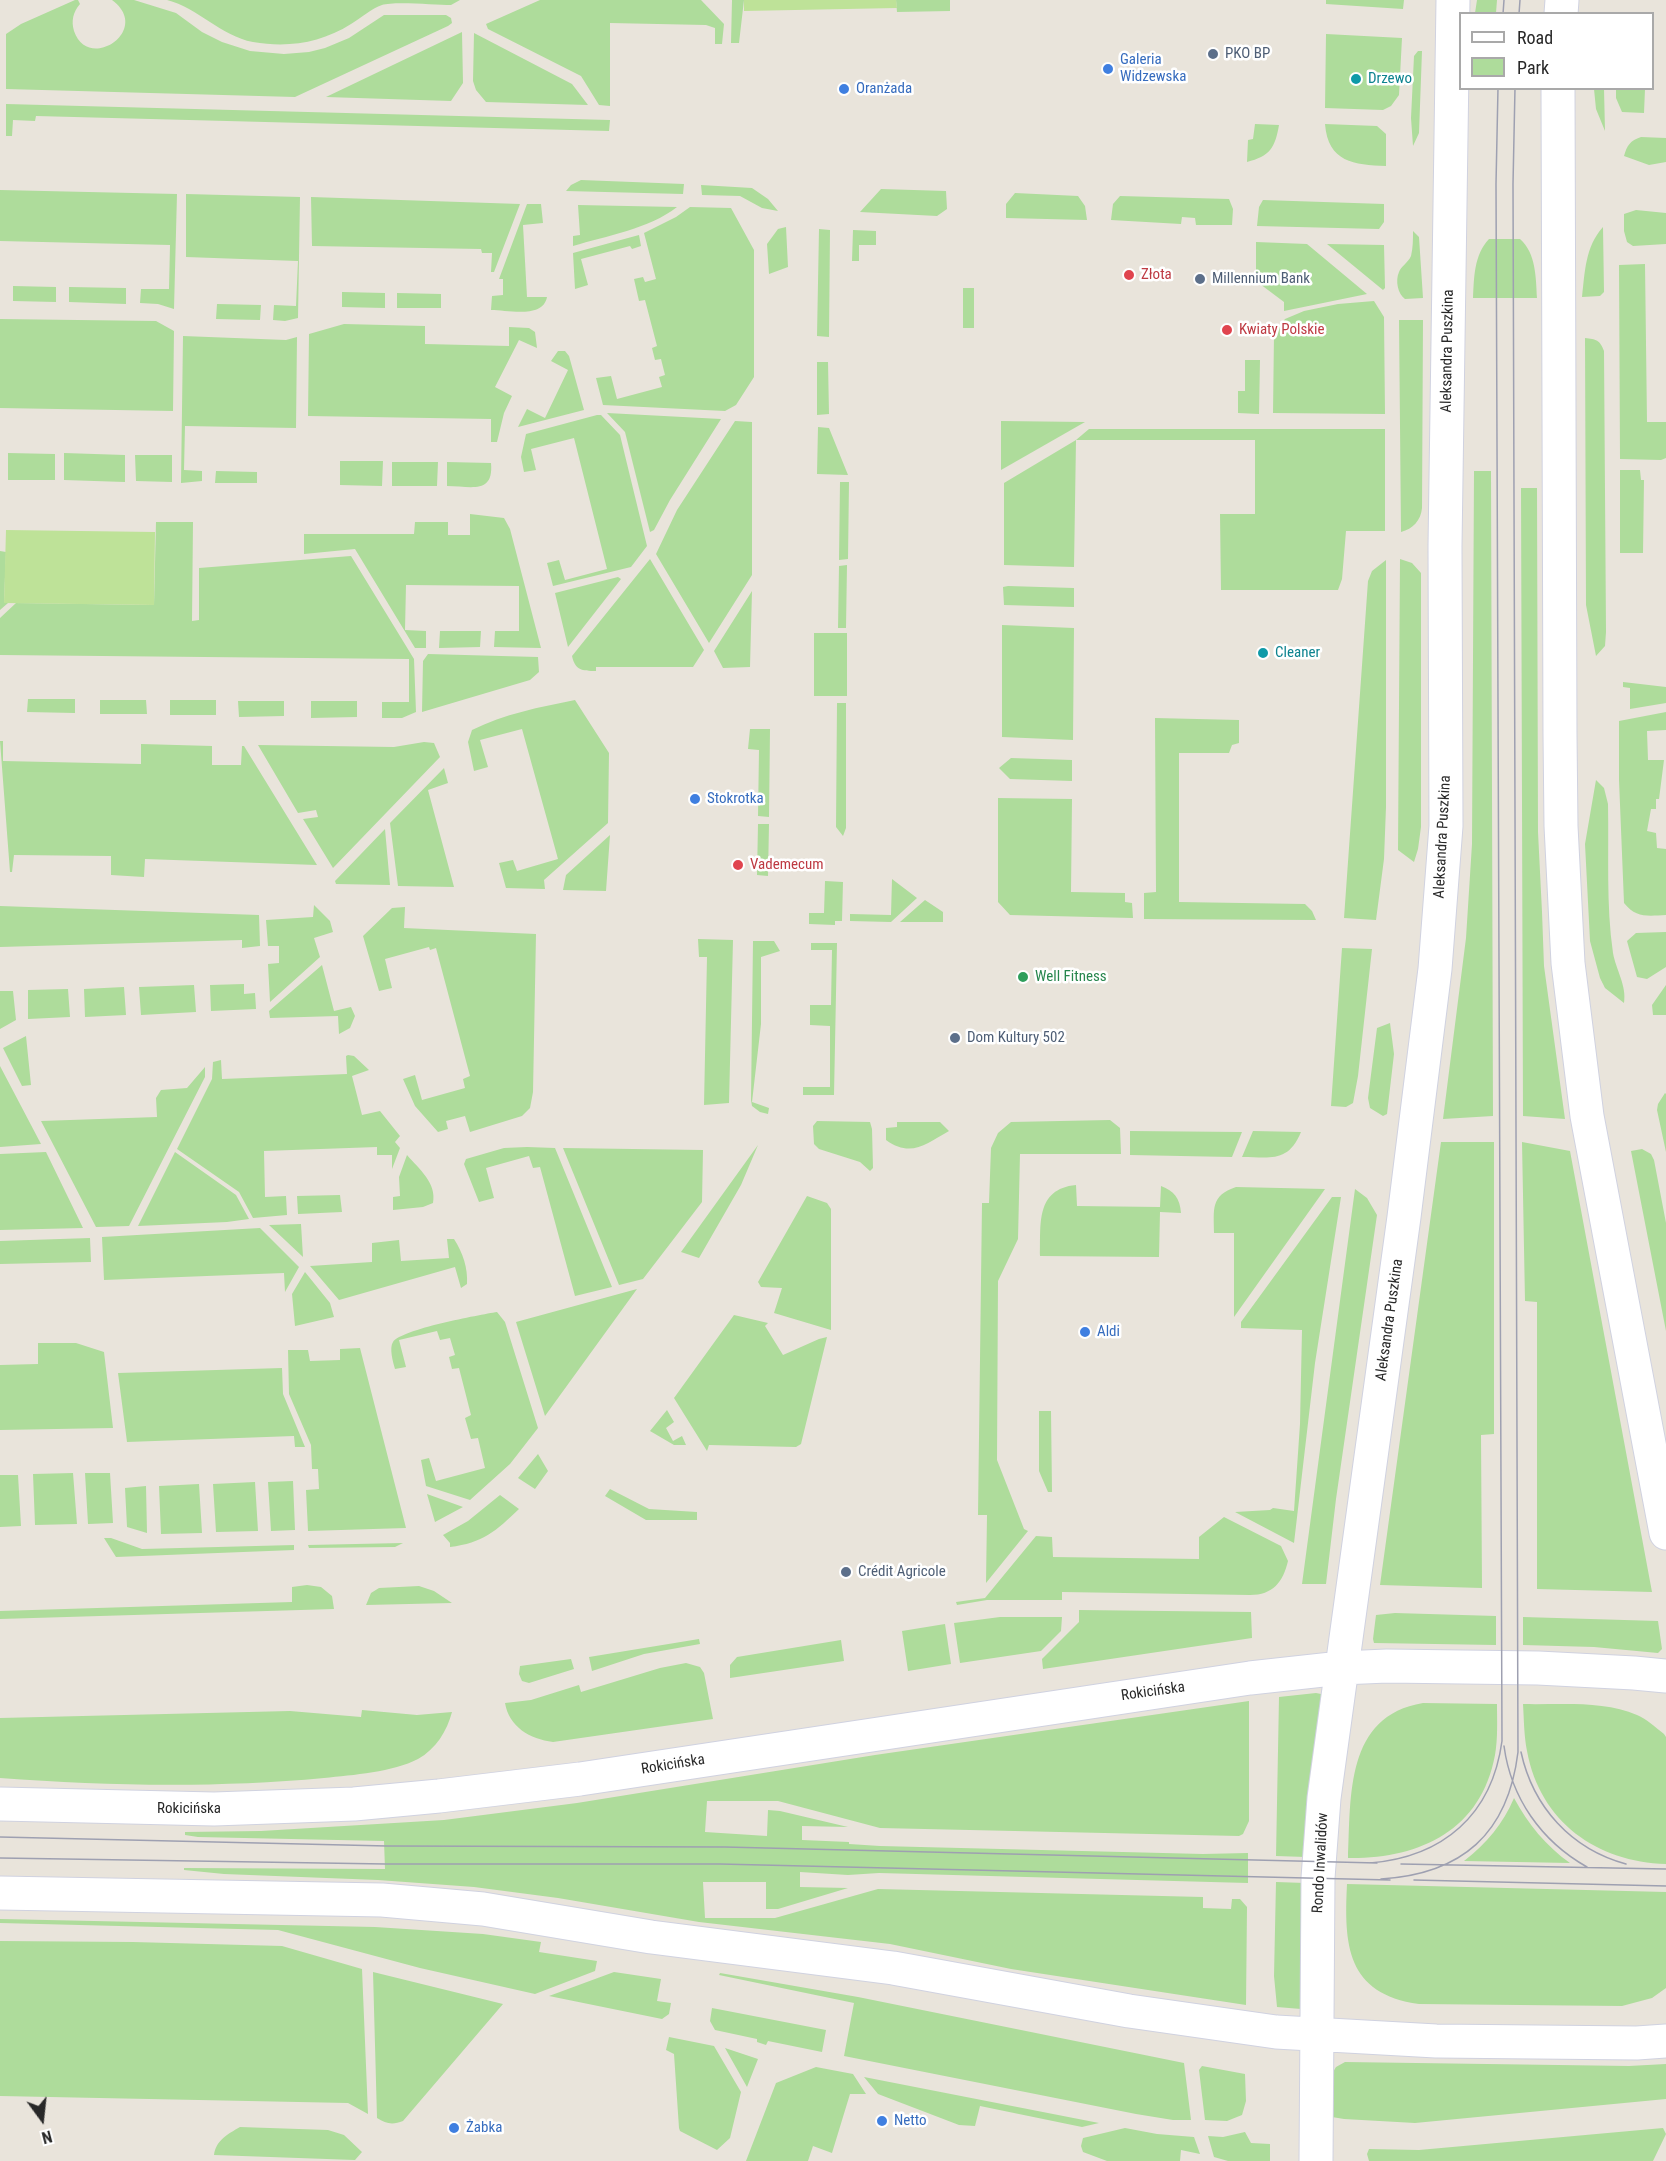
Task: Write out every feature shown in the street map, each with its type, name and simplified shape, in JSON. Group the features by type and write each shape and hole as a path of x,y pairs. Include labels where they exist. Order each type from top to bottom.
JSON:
{"main road":[{"name":"Aleksandra Puszkina","path":"1341,1668 1396,1274 1431,998 1446,826 1445,546 1453,0"},
{"path":"1558,90 1561,826 1568,963 1592,1150 1666,1533"},
{"path":"1341,1668 1518,1667 1634,1673 1666,1677"},
{"name":"Rokicińska","path":"0,1804 214,1809 354,1804 439,1796 580,1779 1250,1678 1341,1668"},
{"name":"Rondo Inwalidów","path":"1318,2035 1320,1852 1325,1787 1341,1668"},
{"path":"0,1893 382,1900 483,1909 651,1937 894,1968 1129,2011 1264,2031 1447,2042 1637,2043 1666,2041"},
{"path":"1316,2161 1318,2035"}],"green space":[{"path":"78,0 80,4 73,17 74,31 81,43 92,48 103,48 122,34 125,23 123,12 112,0 134,0 176,13 202,32 222,42 250,51 284,54 325,48 349,38 384,15 446,15 451,18 452,23 295,97 6,89 6,34 21,24"},
{"path":"167,0 460,0 451,5 405,3 382,5 328,36 291,44 266,44 241,39 189,9"},
{"path":"540,0 701,0 724,24 722,44 715,44 715,28 706,25 610,23 610,106 599,105 581,76 488,29 486,24"},
{"path":"732,0 744,0 739,43 731,43"},
{"path":"744,0 896,0 897,8 744,11"},
{"path":"896,0 950,0 950,11 897,12"},
{"path":"1326,0 1404,0 1403,9 1326,4"},
{"path":"1477,0 1497,0 1496,12 1475,12"},
{"path":"462,32 463,83 451,101 326,97"},
{"path":"474,33 572,84 588,105 486,102 476,90 473,81"},
{"path":"1326,34 1402,38 1399,95 1391,106 1383,110 1325,108"},
{"path":"1418,51 1422,51 1419,133 1413,146 1411,118 1414,56"},
{"path":"1594,90 1604,90 1605,131 1596,109"},
{"path":"1616,90 1645,90 1644,113 1622,112 1616,98"},
{"path":"6,104 610,120 609,131 36,116 35,121 13,120 12,136 6,136"},
{"path":"1255,124 1279,125 1276,140 1270,150 1261,157 1247,162 1248,140 1253,139"},
{"path":"1325,124 1377,126 1386,134 1386,166 1353,162 1337,154 1327,137"},
{"path":"1641,137 1666,138 1666,162 1649,165 1624,156 1630,144"},
{"path":"581,180 684,184 683,194 566,191 571,185"},
{"path":"701,185 752,188 768,199 778,211 762,208 740,196 702,195"},
{"path":"881,189 946,191 947,209 937,216 860,212"},
{"path":"0,190 177,194 174,309 158,304 140,303 141,289 169,289 170,245 0,241"},
{"path":"1015,193 1078,196 1085,206 1087,220 1006,218 1006,204"},
{"path":"186,194 300,197 298,318 285,321 273,320 274,305 296,306 298,261 186,257"},
{"path":"1120,196 1229,199 1233,209 1232,225 1196,225 1195,218 1182,217 1181,224 1111,220 1113,204"},
{"path":"311,197 520,204 494,272 491,272 492,253 482,253 481,249 312,246"},
{"path":"1263,200 1384,204 1384,222 1379,229 1257,226 1259,207"},
{"path":"527,204 541,204 543,223 523,225 527,297 547,297 544,304 532,311 491,310 492,296 503,295 503,279 499,279"},
{"path":"578,205 677,207 654,221 573,246 573,236 580,235"},
{"path":"690,207 731,208 754,250 754,377 736,405 725,411 603,405 596,378 611,376 617,399 662,387 659,377 665,375 661,359 655,360 652,348 657,346 645,300 639,301 634,279 643,277 645,282 656,279 644,233 676,217"},
{"path":"1636,210 1666,213 1666,244 1633,246 1627,242 1624,231 1624,214"},
{"path":"786,227 788,267 769,274 767,244 778,229"},
{"path":"1603,227 1604,292 1600,296 1582,297 1589,251"},
{"path":"819,229 830,230 829,337 817,336"},
{"path":"853,230 876,231 876,245 859,245 859,261 852,261"},
{"path":"1413,231 1419,237 1423,298 1405,299 1399,291 1397,279 1400,270 1411,256"},
{"path":"639,235 641,246 632,249 630,246 581,259 588,285 575,289 573,253"},
{"path":"1489,239 1520,239 1525,245 1534,266 1537,298 1473,298 1478,259"},
{"path":"1256,242 1307,244 1367,294 1284,311 1284,302 1256,281"},
{"path":"1327,244 1384,245 1385,288 1383,290"},
{"path":"1645,264 1647,422 1666,422 1666,458 1661,460 1620,459 1619,265"},
{"path":"13,286 56,287 56,302 13,301"},
{"path":"69,287 126,288 126,304 69,302"},
{"path":"963,288 974,288 974,328 963,328"},
{"path":"342,292 385,293 385,308 342,307"},
{"path":"397,293 441,294 441,308 397,308"},
{"path":"1374,301 1384,317 1385,414 1273,413 1274,334 1285,319 1304,311 1338,304"},
{"path":"217,304 261,305 260,320 216,319"},
{"path":"0,319 156,321 174,331 173,411 0,408"},
{"path":"1399,320 1423,320 1422,508 1416,523 1401,532"},
{"path":"344,324 425,326 425,344 509,346 509,327 529,328 535,332 537,348 519,340 495,387 512,396 504,413 497,442 491,442 491,419 308,416 309,334"},
{"path":"183,336 286,340 297,337 296,428 185,426 184,470 202,471 202,481 181,483"},
{"path":"1585,338 1597,341 1604,351 1606,632 1605,646 1596,656 1586,605"},
{"path":"558,351 565,351 569,356 584,410 518,427 527,409 545,418 568,370 551,361"},
{"path":"1245,360 1260,360 1259,414 1238,413 1238,391 1245,391"},
{"path":"817,362 828,362 829,414 817,415"},
{"path":"607,413 721,419 670,500 654,530 650,532 625,432"},
{"path":"601,415 620,435 647,546 631,567 553,586 547,563 559,560 565,580 607,569 574,438 531,449 536,470 524,472 521,457 526,434"},
{"path":"735,421 752,422 752,575 709,643 656,554 677,510"},
{"path":"1001,421 1085,422 1001,470"},
{"path":"818,427 829,428 848,475 817,474"},
{"path":"1089,429 1385,429 1385,531 1346,531 1342,579 1338,590 1221,590 1220,514 1255,514 1255,440 1076,440"},
{"path":"1076,440 1074,567 1004,565 1004,483"},
{"path":"8,453 55,454 55,480 8,480"},
{"path":"64,453 125,455 125,482 64,480"},
{"path":"135,455 172,455 172,482 136,481"},
{"path":"340,461 383,461 382,486 340,485"},
{"path":"392,462 438,462 437,486 392,486"},
{"path":"447,462 491,463 489,480 479,487 447,486"},
{"path":"1620,470 1640,470 1641,480 1644,480 1643,553 1620,553"},
{"path":"216,471 257,472 257,483 215,483"},
{"path":"1474,471 1491,471 1493,1116 1443,1119 1466,938 1472,844"},
{"path":"840,482 849,482 848,559 839,560"},
{"path":"1521,488 1537,488 1538,832 1544,966 1565,1119 1523,1116"},
{"path":"470,514 504,518 510,529 541,648 494,647 495,631 519,631 519,586 406,585 405,630 426,631 426,648 415,648 355,549 304,554 304,534 414,534 415,522 448,522 448,535 470,535"},
{"path":"156,522 193,522 192,621 199,620 199,568 351,556 414,659 416,712 402,718 382,718 382,702 409,702 409,659 0,655 0,618 16,603 154,605"},
{"path":"6,530 155,532 154,605 4,603"},
{"path":"0,551 6,552 4,602 8,603 0,610"},
{"path":"650,559 704,650 693,667 596,667 596,671 580,669 572,656"},
{"path":"1400,559 1412,563 1421,573 1421,827 1414,862 1398,850"},
{"path":"1386,560 1384,859 1376,920 1344,918 1368,581 1372,571"},
{"path":"847,565 846,628 838,628 839,566"},
{"path":"618,577 621,579 568,647 555,593"},
{"path":"1003,587 1074,588 1074,607 1004,605"},
{"path":"752,591 750,667 723,668 714,651"},
{"path":"1002,625 1074,628 1073,740 1002,737"},
{"path":"440,631 481,631 480,647 439,648"},
{"path":"814,633 847,633 847,696 814,696"},
{"path":"428,654 538,657 539,672 530,680 422,712 423,661"},
{"path":"1623,682 1666,687 1666,703 1630,709 1630,688 1623,687"},
{"path":"28,699 75,699 75,713 27,712"},
{"path":"100,700 146,700 147,714 100,714"},
{"path":"170,700 216,700 216,715 170,715"},
{"path":"575,700 609,753 608,823 544,880 545,889 506,888 499,863 513,860 517,871 558,859 522,729 480,740 488,767 474,771 468,742 472,730 509,715"},
{"path":"238,701 284,701 284,716 239,717"},
{"path":"311,701 357,701 357,717 311,718"},
{"path":"837,703 846,703 846,828 843,836 836,827"},
{"path":"1666,712 1666,730 1647,731 1648,760 1664,760 1659,799 1656,799 1656,809 1651,809 1647,831 1656,833 1657,848 1666,849 1666,915 1648,916 1638,914 1624,903 1619,721"},
{"path":"1155,718 1239,720 1239,743 1232,745 1229,753 1179,753 1179,902 1305,904 1312,911 1316,920 1144,919 1144,893 1156,892"},
{"path":"750,729 770,729 769,817 758,816 759,750 748,749"},
{"path":"0,741 3,741 3,761 141,764 141,744 212,746 212,765 241,765 242,746 244,746 317,865 145,859 144,877 111,875 111,856 14,855 12,872 10,872"},
{"path":"424,742 434,743 440,757 333,868 303,819 318,817 316,810 298,813 258,745 394,747"},
{"path":"1011,758 1072,760 1072,781 1010,779 999,768"},
{"path":"444,768 448,783 428,790 454,887 398,886 390,823"},
{"path":"1596,780 1604,788 1608,804 1611,935 1614,959 1624,990 1624,1003 1605,988 1590,941 1585,844"},
{"path":"998,798 1072,799 1071,892 1125,893 1125,902 1132,903 1133,918 1010,915 998,902"},
{"path":"758,824 769,824 768,876 757,875"},
{"path":"385,829 390,885 336,884 335,881"},
{"path":"610,835 606,891 563,890 566,875"},
{"path":"892,879 917,898 891,922 850,921 850,914 891,915"},
{"path":"825,881 843,882 842,921 835,921 835,925 809,924 809,913 824,913"},
{"path":"925,900 943,912 943,922 900,922"},
{"path":"314,905 330,921 333,932 314,938 320,957 270,1002 268,964 279,963 279,946 268,946 266,920 313,917"},
{"path":"0,906 259,915 260,946 242,948 242,940 0,947"},
{"path":"405,907 404,928 536,934 533,1092 530,1108 522,1116 470,1132 465,1116 446,1121 448,1129 438,1132 415,1106 403,1079 415,1075 422,1100 465,1088 463,1079 470,1076 436,948 430,950 429,947 385,959 392,988 379,991 363,936 392,908"},
{"path":"1666,932 1666,967 1647,979 1637,977 1627,941 1636,933"},
{"path":"698,939 733,940 729,1103 704,1105 707,957 699,957"},
{"path":"753,941 774,941 780,951 761,957 761,1024 752,1102 769,1108 768,1114 752,1106 751,1100"},
{"path":"811,943 837,943 834,1095 803,1095 803,1087 830,1087 830,1026 810,1025 810,1005 831,1005 832,950 811,950"},
{"path":"1342,948 1372,949 1358,1076 1353,1103 1346,1107 1331,1106"},
{"path":"322,965 334,1011 351,1007 355,1016 350,1028 339,1034 338,1016 270,1018 269,1011"},
{"path":"244,984 244,994 255,993 256,1009 211,1011 210,985"},
{"path":"194,985 196,1012 141,1015 139,987"},
{"path":"1666,985 1666,1015 1653,1015 1652,1005"},
{"path":"124,987 126,1015 85,1017 84,989"},
{"path":"68,989 70,1017 28,1019 28,990"},
{"path":"0,991 13,991 16,1020 0,1029"},
{"path":"1390,1023 1394,1054 1387,1114 1383,1116 1370,1108 1368,1098 1377,1028"},
{"path":"26,1036 31,1085 22,1086 3,1048"},
{"path":"346,1056 354,1056 369,1070 352,1076 362,1115 380,1111 400,1136 395,1142 400,1148 392,1169 392,1155 377,1155 377,1147 264,1151 265,1197 286,1196 287,1215 253,1218 239,1192 177,1149 212,1079 213,1062 221,1060 222,1079 347,1074"},
{"path":"0,1066 41,1144 0,1147"},
{"path":"205,1067 205,1077 129,1226 96,1227 41,1121 157,1117 156,1098 161,1090 187,1088"},
{"path":"1666,1094 1666,1152 1657,1110"},
{"path":"1110,1120 1120,1128 1121,1154 1020,1154 1018,1239 998,1281 997,1460 1024,1529 1028,1531 986,1583 987,1515 978,1515 982,1203 989,1203 991,1148 998,1133 1011,1122"},
{"path":"817,1121 870,1122 873,1168 870,1171 860,1162 819,1149 814,1144 813,1126"},
{"path":"897,1122 940,1122 949,1131 918,1147 903,1148 886,1140 886,1128 897,1127"},
{"path":"1130,1131 1242,1132 1232,1157 1130,1155"},
{"path":"1253,1131 1301,1132 1296,1142 1284,1154 1270,1157 1242,1157"},
{"path":"1441,1142 1494,1142 1494,1434 1481,1435 1482,1588 1380,1585"},
{"path":"1522,1142 1570,1151 1652,1592 1537,1589 1537,1302 1525,1301"},
{"path":"758,1145 741,1185 699,1258 681,1252"},
{"path":"504,1148 555,1148 612,1287 575,1296 540,1167 533,1168 529,1156 486,1168 494,1198 479,1202 464,1164 466,1159"},
{"path":"563,1148 703,1150 702,1202 643,1279 619,1285"},
{"path":"1642,1149 1651,1154 1654,1160 1666,1223 1666,1331 1631,1151"},
{"path":"46,1152 83,1228 0,1230 0,1154"},
{"path":"175,1152 236,1195 249,1219 138,1226"},
{"path":"407,1155 430,1183 434,1196 433,1203 423,1207 393,1210 393,1197 400,1196 399,1177"},
{"path":"1076,1185 1077,1206 1160,1207 1161,1186 1173,1193 1178,1199 1181,1213 1160,1212 1159,1257 1040,1256 1041,1221 1047,1201 1053,1193"},
{"path":"1236,1187 1325,1189 1234,1317 1234,1233 1214,1233 1214,1210 1218,1199"},
{"path":"1355,1189 1367,1198 1377,1215 1326,1584 1302,1584"},
{"path":"340,1195 342,1212 298,1214 297,1196"},
{"path":"807,1196 827,1203 831,1209 831,1330 774,1313 782,1288 761,1287 758,1282"},
{"path":"1332,1197 1341,1197 1315,1363 1294,1543 1235,1512 1273,1508 1294,1511 1300,1424 1302,1330 1241,1328 1241,1322"},
{"path":"301,1224 303,1257 269,1225"},
{"path":"260,1228 299,1267 285,1292 284,1273 104,1280 102,1237"},
{"path":"90,1238 91,1262 0,1264 0,1241"},
{"path":"447,1239 454,1239 464,1261 467,1284 461,1288 455,1267 339,1300 310,1266 372,1262 372,1243 399,1240 401,1261 449,1258"},
{"path":"305,1272 330,1303 334,1317 295,1326 292,1294"},
{"path":"637,1289 545,1416 516,1322"},
{"path":"497,1312 505,1322 538,1428 510,1464 470,1500 426,1486 421,1460 429,1458 436,1481 485,1468 478,1438 471,1439 465,1418 471,1415 459,1368 452,1369 449,1357 455,1355 450,1338 440,1340 437,1331 399,1340 406,1367 395,1369 391,1348 393,1342 399,1337 411,1332"},
{"path":"734,1315 768,1323 765,1326 783,1355 827,1337 801,1444 796,1447 709,1445 707,1451 674,1398"},
{"path":"38,1343 76,1343 104,1352 113,1428 0,1430 0,1365 38,1364"},
{"path":"360,1348 406,1528 308,1531 306,1490 319,1489 318,1469 312,1469 311,1445 289,1394 288,1350 308,1350 310,1361 340,1360 340,1349"},
{"path":"282,1368 283,1394 305,1447 295,1447 294,1436 127,1442 118,1373"},
{"path":"667,1410 674,1422 666,1428 673,1441 682,1436 686,1445 674,1445 650,1431"},
{"path":"1039,1411 1051,1411 1052,1492 1048,1492 1039,1471"},
{"path":"538,1454 548,1471 535,1489 518,1478"},
{"path":"73,1473 77,1524 35,1525 33,1474"},
{"path":"85,1473 110,1473 113,1523 88,1524"},
{"path":"0,1475 18,1475 21,1526 0,1527"},
{"path":"293,1481 295,1530 271,1531 268,1482"},
{"path":"255,1482 258,1531 216,1532 213,1484"},
{"path":"199,1484 202,1533 161,1534 159,1486"},
{"path":"146,1486 147,1533 127,1527 125,1488"},
{"path":"610,1489 649,1509 697,1512 697,1520 646,1520 605,1496"},
{"path":"427,1494 463,1507 435,1522"},
{"path":"500,1495 519,1509 488,1535 450,1547 450,1543 443,1535 468,1521"},
{"path":"1224,1517 1281,1546 1288,1561 1280,1581 1271,1590 1250,1595 1062,1592 1062,1600 987,1600 957,1605 956,1602 985,1598 1036,1536 1052,1537 1053,1557 1199,1559 1199,1537"},
{"path":"104,1538 111,1538 142,1549 294,1545 294,1550 116,1557"},
{"path":"403,1543 395,1547 309,1548 308,1545"},
{"path":"307,1585 321,1587 332,1596 334,1609 0,1619 0,1611 292,1602 292,1587"},
{"path":"419,1586 434,1591 452,1603 366,1605 371,1593 379,1588"},
{"path":"1079,1610 1251,1612 1252,1638 1043,1669 1042,1659 1079,1622"},
{"path":"1395,1613 1496,1616 1496,1645 1374,1643 1376,1615"},
{"path":"1000,1617 1062,1617 1061,1631 1041,1651 960,1663 954,1623"},
{"path":"1523,1617 1658,1621 1662,1649 1658,1653 1594,1647 1523,1645"},
{"path":"945,1624 951,1664 908,1671 902,1631"},
{"path":"699,1639 700,1644 644,1654 592,1671 589,1657"},
{"path":"841,1640 844,1661 730,1678 730,1665 737,1657"},
{"path":"571,1659 574,1669 529,1683 522,1681 519,1674 520,1666"},
{"path":"686,1663 700,1667 704,1673 713,1719 553,1742 536,1738 522,1730 511,1719 505,1703 531,1700 579,1685 581,1692 660,1668"},
{"path":"1321,1694 1322,1697 1306,1857 1276,1856 1279,1697"},
{"path":"1249,1701 1249,1821 1243,1834 1239,1836 880,1828 778,1801 707,1801 705,1832 767,1836 768,1810 848,1827 802,1826 802,1840 880,1846 1203,1854 1248,1853 1248,1883 879,1873 848,1875 800,1872 800,1887 848,1888 778,1909 766,1909 766,1882 703,1882 705,1918 775,1918 878,1889 1203,1897 1203,1908 1231,1909 1232,1899 1240,1899 1247,1907 1246,2005 1011,1969 890,1944 699,1922 558,1898 474,1887 184,1870 184,1868 385,1869 384,1841 198,1837 185,1835 185,1832 261,1831 444,1820 577,1803 875,1755"},
{"path":"1423,1703 1497,1704 1496,1749 1488,1781 1476,1803 1461,1821 1443,1835 1422,1846 1399,1853 1348,1858 1352,1785 1357,1762 1366,1741 1379,1724 1398,1711"},
{"path":"1523,1704 1581,1704 1610,1707 1641,1717 1664,1734 1666,1737 1666,1864 1617,1855 1595,1846 1558,1817 1544,1798 1534,1776 1526,1745"},
{"path":"362,1710 417,1715 452,1712 440,1739 424,1755 397,1767 360,1774 203,1785 81,1783 0,1778 0,1718 290,1711 361,1717"},
{"path":"1514,1798 1538,1834 1570,1863 1464,1861 1494,1832"},
{"path":"1276,1882 1305,1883 1301,2009 1277,2007 1274,1976"},
{"path":"1347,1884 1666,1892 1666,1988 1652,1998 1622,2006 1419,2004 1395,1998 1377,1989 1363,1977 1354,1963 1347,1927"},
{"path":"0,1919 375,1927 483,1934 541,1942 539,1952 597,1961 595,1971 535,1994 420,1968 278,1930 0,1923"},
{"path":"0,1941 282,1946 362,1969 368,2114 348,2103 0,2096"},
{"path":"373,1972 503,2004 403,2121 396,2123 387,2123 377,2118"},
{"path":"614,1972 661,1979 657,2001 671,2003 669,2014 662,2019 549,1996"},
{"path":"720,1973 858,1997 1184,2063 1191,2120 1173,2120 1136,2114 844,2056 854,2003 719,1975"},
{"path":"712,2008 826,2030 822,2052 768,2041 766,2045 757,2042 757,2039 715,2030 710,2021"},
{"path":"669,2037 714,2046 741,2092 730,2138 717,2150 680,2131 674,2054 666,2050"},
{"path":"725,2048 758,2059 747,2087"},
{"path":"1345,2062 1629,2066 1666,2064 1666,2099 1415,2123 1344,2119 1332,2117 1333,2072 1336,2067"},
{"path":"1202,2066 1245,2074 1246,2101 1242,2115 1227,2121 1205,2120 1199,2070"},
{"path":"816,2067 853,2074 866,2094 850,2094 832,2153 813,2146 808,2161 746,2161 776,2083"},
{"path":"864,2077 1099,2123 1082,2127 980,2106 975,2126 959,2125 878,2094"},
{"path":"240,2127 328,2130 344,2135 362,2152 355,2160 214,2155 220,2141"},
{"path":"1125,2128 1157,2134 1194,2137 1200,2154 1181,2150 1180,2161 1107,2161 1083,2152 1081,2146 1083,2138"},
{"path":"1663,2128 1666,2134 1653,2161 1369,2161 1367,2154 1369,2149 1419,2150"},
{"path":"1245,2132 1251,2143 1270,2144 1270,2161 1228,2161 1214,2157 1208,2136 1223,2137"}],"tram line":[{"path":"1503,12 1504,0"},
{"path":"1519,12 1520,0"},
{"path":"1370,1863 1420,1852 1460,1828 1475,1811 1487,1790 1496,1767 1502,1741 1496,184 1498,90"},
{"path":"1381,1879 1435,1869 1457,1858 1476,1844 1492,1827 1504,1806 1513,1781 1518,1752 1513,184 1515,90"},
{"path":"1504,1746 1513,1783 1531,1816 1556,1844 1587,1867"},
{"path":"1521,1752 1535,1791 1557,1823 1588,1848 1626,1864"},
{"path":"0,1837 387,1846 725,1847 1377,1863"},
{"path":"0,1858 386,1864 720,1864 1390,1880"},
{"path":"1401,1864 1666,1869"},
{"path":"1414,1880 1666,1886"}],"place":[{"name":"PKO BP","path":"1213,54"},
{"name":"Galeria Widzewska","path":"1108,69"},
{"name":"Drzewo","path":"1356,79"},
{"name":"Oranżada","path":"844,89"},
{"name":"Złota","path":"1129,275"},
{"name":"Millennium Bank","path":"1200,279"},
{"name":"Kwiaty Polskie","path":"1227,330"},
{"name":"Cleaner","path":"1263,653"},
{"name":"Stokrotka","path":"695,799"},
{"name":"Vademecum","path":"738,865"},
{"name":"Well Fitness","path":"1023,977"},
{"name":"Dom Kultury 502","path":"955,1038"},
{"name":"Aldi","path":"1085,1332"},
{"name":"Crédit Agricole","path":"846,1572"},
{"name":"Netto","path":"882,2121"},
{"name":"Żabka","path":"454,2128"}]}
